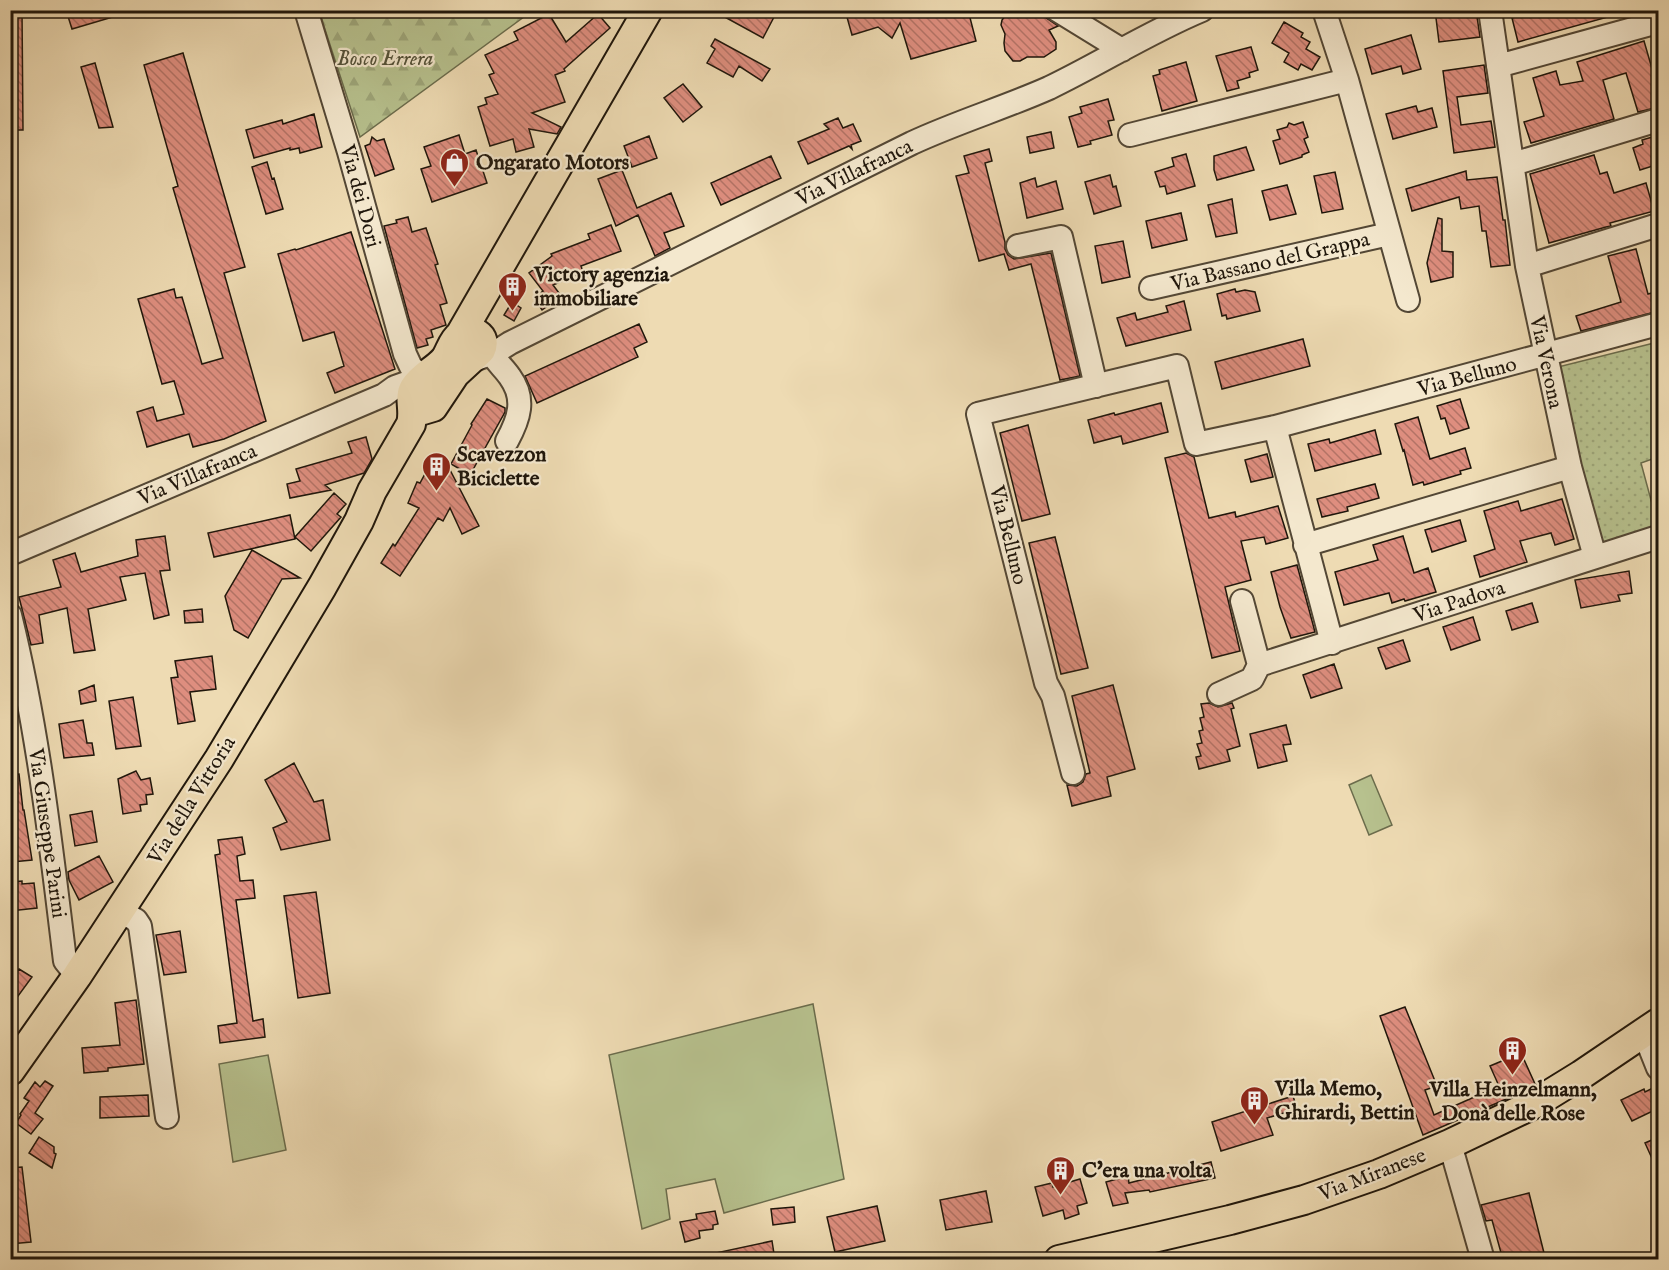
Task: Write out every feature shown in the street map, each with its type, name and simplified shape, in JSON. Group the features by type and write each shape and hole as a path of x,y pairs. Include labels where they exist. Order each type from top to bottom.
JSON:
{"main road":[{"name":"Via della Vittoria","path":"10,1071 77,976 219,759 322,587 358,520 383,491 414,444 430,417 420,397 455,374 483,345 483,318 498,289 517,241 648,10"},
{"name":"Via Miranese","path":"1063,1259 1230,1220 1304,1200 1379,1174 1450,1144 1550,1095 1651,1028"}],"street":[{"name":"Via dei Dori","path":"306,10 349,152 405,354 420,397"},
{"path":"1057,10 1122,51"},
{"name":"Via Villafranca","path":"483,345 912,143 1043,90 1176,21 1202,10"},
{"name":"Via Bassano del Grappa","path":"1324,10 1347,80 1408,300"},
{"name":"Via Verona","path":"1490,10 1527,266 1570,467 1595,557"},
{"path":"1498,66 1659,22"},
{"path":"1130,135 1347,80"},
{"path":"1513,164 1659,120"},
{"path":"1527,266 1659,225"},
{"name":"Via Bassano del Grappa","path":"1151,288 1389,234"},
{"path":"1018,246 1061,237 1096,386"},
{"name":"Via Belluno","path":"1073,772 1053,696 1046,683 978,414 1177,366 1196,444 1275,427 1659,324"},
{"path":"483,345 510,377 519,394 518,420 507,441"},
{"name":"Via Villafranca","path":"10,554 384,395 395,387 420,397"},
{"path":"1275,427 1332,643"},
{"path":"1305,545 1570,467"},
{"name":"Via Padova","path":"1219,694 1252,680 1259,665 1659,537"},
{"path":"1242,601 1259,665"},
{"name":"Via Giuseppe Parini","path":"10,615 23,668 43,778 65,961 77,976"},
{"path":"120,911 136,920 140,926 167,1117"},
{"path":"1651,1028 1659,1068"},
{"path":"1450,1144 1484,1260"}],"green space":[{"name":"Bosco Errera","path":"319,10 532,11 360,137"},
{"path":"1658,342 1658,457 1641,463 1658,526 1600,544 1558,367"},
{"path":"1371,775 1392,825 1369,835 1349,785"},
{"path":"813,1004 844,1179 724,1213 715,1179 666,1189 670,1219 642,1229 609,1055"},
{"path":"268,1055 286,1150 233,1162 219,1064"}],"building":[{"path":"10,10 22,10 23,130 10,130"},
{"path":"66,10 123,10 123,14 72,29"},
{"path":"712,10 762,10 774,17 763,38"},
{"path":"845,10 968,10 976,41 911,59 900,23 892,38 878,27 852,35"},
{"path":"1010,10 1044,10 1045,17 1058,26 1049,30 1056,42 1056,49 1044,57 1027,57 1020,61 1013,61 1005,51 1005,34 1001,25"},
{"path":"1435,10 1476,10 1480,37 1439,42"},
{"path":"1540,10 1615,10 1615,15 1518,42 1512,18"},
{"path":"549,14 566,42 598,14 610,28 564,69 565,71 555,75 565,102 532,113 561,127 557,134 529,129 534,147 516,152 513,139 490,146 478,107 487,104 485,98 498,94 489,75 494,73 485,55 518,40 514,32"},
{"path":"1284,22 1303,33 1301,37 1310,42 1306,49 1320,57 1312,70 1301,64 1298,70 1284,62 1289,53 1272,43"},
{"path":"1411,35 1421,69 1403,74 1401,66 1372,74 1365,49"},
{"path":"715,39 770,69 762,81 739,66 733,77 707,63 715,49 711,46"},
{"path":"1644,41 1655,79 1659,78 1659,107 1638,112 1626,73 1603,80 1614,119 1531,143 1524,122 1544,116 1533,78 1556,71 1560,85 1583,81 1577,62"},
{"path":"1251,47 1258,70 1249,73 1250,77 1237,81 1239,88 1227,91 1216,56"},
{"path":"183,53 245,267 224,273 266,421 224,439 193,447 189,434 147,447 137,412 153,407 157,421 184,414 174,381 162,384 138,299 174,289 176,298 182,297 202,364 223,358 173,188 178,186 144,65"},
{"path":"1186,62 1197,101 1162,111 1153,76 1160,74 1159,70"},
{"path":"95,63 113,127 99,128 81,67"},
{"path":"1484,65 1488,93 1457,97 1461,125 1491,121 1495,147 1454,153 1443,71"},
{"path":"683,84 702,107 683,122 664,98"},
{"path":"1108,99 1114,120 1108,121 1112,135 1078,147 1069,117 1082,113 1080,107"},
{"path":"1416,106 1418,112 1432,108 1437,127 1393,139 1386,114"},
{"path":"314,114 322,147 300,153 299,148 290,150 290,148 254,158 246,130 282,120 283,124"},
{"path":"838,118 843,128 853,124 861,141 851,145 852,149 849,146 808,164 798,142 829,129 824,124"},
{"path":"1303,122 1308,137 1304,139 1309,152 1302,157 1280,164 1273,141 1280,139 1277,130 1287,127 1289,123 1294,125"},
{"path":"1051,132 1054,148 1030,153 1027,137"},
{"path":"459,135 465,154 476,150 487,183 432,202 421,169 431,166 424,147"},
{"path":"1659,135 1659,164 1640,170 1633,148 1643,144 1642,140"},
{"path":"649,136 657,158 632,167 624,146"},
{"path":"372,137 377,141 384,139 394,169 375,176 365,146 370,144"},
{"path":"1246,147 1254,170 1217,180 1214,156"},
{"path":"989,149 992,161 985,163 1005,249 1014,259 1051,253 1080,376 1060,380 1031,264 1009,270 1004,254 979,261 956,176 969,173 964,156"},
{"path":"1186,154 1195,186 1167,194 1165,186 1160,187 1155,172 1174,166 1172,158"},
{"path":"1594,155 1600,174 1607,172 1614,193 1646,183 1654,211 1610,223 1611,226 1549,243 1530,174"},
{"path":"771,156 781,178 721,205 711,183"},
{"path":"267,162 283,209 266,214 252,167"},
{"path":"622,170 637,208 671,193 684,226 664,233 670,248 655,256 638,215 616,226 598,179"},
{"path":"1466,171 1467,180 1497,177 1510,265 1491,267 1486,231 1482,231 1479,206 1461,209 1459,197 1412,211 1406,189"},
{"path":"1335,172 1343,209 1322,213 1314,176"},
{"path":"1110,175 1113,187 1116,186 1121,206 1094,214 1085,182"},
{"path":"1035,178 1037,187 1056,181 1063,209 1027,218 1020,183"},
{"path":"1287,185 1296,214 1270,220 1262,191"},
{"path":"1232,199 1237,233 1216,237 1208,205"},
{"path":"1181,213 1187,240 1152,248 1146,221"},
{"path":"408,217 412,232 426,228 438,264 435,265 447,303 440,305 446,325 431,330 433,337 426,339 428,345 417,348 384,226"},
{"path":"1438,218 1442,219 1442,251 1453,252 1453,277 1431,282 1427,263"},
{"path":"611,225 621,251 581,266 583,272 553,285 565,301 555,306 552,303 542,310 534,298 543,291 529,273 552,256 551,254 590,239 588,234"},
{"path":"351,232 395,369 335,393 327,373 344,366 334,332 303,341 278,254"},
{"path":"1123,241 1130,277 1102,283 1095,246"},
{"path":"1636,249 1648,294 1659,291 1659,311 1581,331 1576,316 1621,302 1608,256"},
{"path":"1235,289 1236,292 1245,290 1255,292 1260,311 1227,319 1226,315 1222,316 1217,294"},
{"path":"1184,301 1191,330 1126,346 1117,318 1135,313 1137,320 1168,312 1166,306"},
{"name":"Victory agenzia immobiliare","path":"512,302 521,308 514,321 504,315"},
{"path":"639,324 647,342 634,348 638,357 537,403 525,376"},
{"path":"1303,339 1310,366 1222,389 1215,362"},
{"path":"487,399 505,408 505,412 470,475 451,464 471,424"},
{"path":"1460,399 1469,428 1450,434 1445,418 1441,419 1437,406"},
{"path":"1161,403 1168,432 1123,444 1121,436 1094,443 1088,420"},
{"path":"1418,417 1430,459 1465,448 1471,468 1460,471 1461,474 1424,485 1423,482 1413,485 1395,424"},
{"path":"1028,425 1050,514 1022,521 1000,433"},
{"path":"1375,430 1381,454 1315,471 1308,444 1329,439 1330,443"},
{"path":"366,437 372,459 364,473 325,485 331,490 290,498 287,484 300,481 296,469 352,453 348,442"},
{"path":"1186,453 1194,457 1209,518 1235,512 1236,517 1278,506 1288,538 1266,544 1264,537 1241,541 1251,580 1225,587 1240,651 1212,658 1165,458"},
{"path":"1267,454 1273,477 1251,482 1245,460"},
{"path":"433,459 449,468 479,526 462,534 450,508 443,521 438,518 400,576 381,563 393,544 395,546 419,508 408,503 417,482 420,483"},
{"path":"1375,484 1379,498 1347,507 1348,511 1322,517 1317,499"},
{"path":"334,493 346,504 337,514 341,517 311,551 295,537"},
{"path":"1562,499 1574,539 1555,545 1551,533 1520,541 1527,562 1480,577 1474,556 1495,549 1484,511 1518,501 1521,511"},
{"path":"290,515 295,539 214,557 208,533"},
{"path":"1460,520 1466,541 1432,552 1425,530"},
{"path":"165,536 170,570 160,571 169,615 154,619 145,573 120,577 126,600 88,609 95,650 74,653 67,608 39,615 43,643 31,645 19,597 61,587 53,560 75,553 81,572 138,556 136,540"},
{"path":"1403,536 1414,573 1428,568 1436,592 1392,603 1389,593 1344,605 1335,572 1378,560 1373,545"},
{"path":"1055,537 1088,668 1061,674 1029,543"},
{"path":"252,550 300,578 282,579 248,638 234,630 225,596"},
{"path":"1297,565 1315,632 1291,638 1271,572"},
{"path":"1629,571 1632,593 1618,595 1620,601 1581,608 1575,580"},
{"path":"1532,603 1538,622 1512,630 1506,611"},
{"path":"202,609 203,622 185,623 184,611"},
{"path":"1473,617 1480,640 1451,650 1443,627"},
{"path":"1403,640 1410,661 1386,669 1378,648"},
{"path":"212,656 216,689 190,692 195,721 178,724 171,678 178,677 175,661"},
{"path":"1334,664 1342,688 1311,698 1303,675"},
{"path":"94,685 96,701 81,704 79,691"},
{"path":"1113,685 1135,769 1107,777 1111,796 1072,806 1067,785 1077,786 1083,782 1086,774 1090,773 1072,696"},
{"path":"133,697 141,746 116,749 109,701"},
{"path":"1209,703 1218,707 1232,703 1234,708 1231,709 1240,746 1227,750 1230,761 1199,769 1196,757 1201,756 1197,744 1202,743 1199,731 1203,730 1200,718 1204,717 1201,704"},
{"path":"83,720 87,743 92,743 94,755 64,758 59,724"},
{"path":"1286,725 1291,744 1283,745 1287,761 1258,768 1250,734"},
{"path":"294,763 314,802 323,800 330,840 281,850 273,828 287,822 265,780"},
{"path":"136,771 141,780 150,778 153,794 146,795 147,804 140,805 141,811 123,814 118,779"},
{"path":"19,774 32,860 12,862 10,775"},
{"path":"92,811 97,842 75,846 70,815"},
{"path":"242,837 245,854 237,856 240,881 253,880 255,898 236,900 253,1021 263,1019 265,1037 220,1043 218,1026 237,1023 215,855 220,854 218,840"},
{"path":"99,856 113,882 79,900 69,880 68,872"},
{"path":"22,881 22,884 34,883 37,908 10,911 10,882"},
{"path":"316,892 330,993 298,998 284,896"},
{"path":"180,931 186,972 164,975 156,935"},
{"path":"19,969 32,977 10,1007 10,981"},
{"path":"136,1000 144,1064 84,1073 82,1048 120,1045 115,1003"},
{"path":"1405,1007 1437,1086 1425,1090 1434,1115 1499,1086 1490,1066 1521,1053 1535,1084 1423,1135 1380,1016"},
{"path":"45,1081 53,1086 35,1113 43,1119 31,1134 16,1123 29,1101 24,1098 35,1082 40,1087"},
{"path":"1655,1087 1659,1093 1659,1108 1632,1121 1621,1100 1644,1089 1645,1092"},
{"path":"148,1095 149,1116 100,1118 100,1097"},
{"name":"Villa Memo, Ghirardi, Bettin","path":"1293,1096 1297,1109 1267,1118 1273,1135 1221,1151 1212,1122"},
{"path":"39,1137 54,1147 56,1154 52,1168 29,1153"},
{"path":"1659,1137 1659,1174 1645,1143"},
{"path":"1211,1162 1215,1178 1150,1192 1149,1190 1125,1193 1128,1203 1113,1206 1106,1182 1128,1176 1129,1183"},
{"path":"22,1167 31,1242 10,1244 10,1168"},
{"name":"C'era una volta","path":"1080,1179 1087,1203 1077,1206 1079,1214 1065,1219 1063,1210 1043,1216 1035,1187 1052,1183 1053,1187"},
{"path":"986,1191 992,1222 946,1230 940,1200"},
{"path":"1529,1193 1544,1253 1539,1254 1540,1260 1503,1260 1492,1220 1486,1221 1481,1205"},
{"path":"877,1206 885,1241 835,1252 827,1217"},
{"path":"794,1207 795,1222 773,1225 771,1209"},
{"path":"715,1211 718,1224 713,1225 713,1229 699,1231 700,1238 685,1242 680,1222 697,1219 696,1214"},
{"path":"772,1241 775,1260 712,1260 711,1254"}],"place":[{"name":"Ongarato Motors","path":"455,188"},
{"name":"Victory agenzia immobiliare","path":"513,312"},
{"name":"Scavezzon Biciclette","path":"436,492"},
{"name":"Villa Heinzelmann, Donà delle Rose","path":"1513,1076"},
{"name":"Villa Memo, Ghirardi, Bettin","path":"1254,1126"},
{"name":"C'era una volta","path":"1061,1196"}]}
